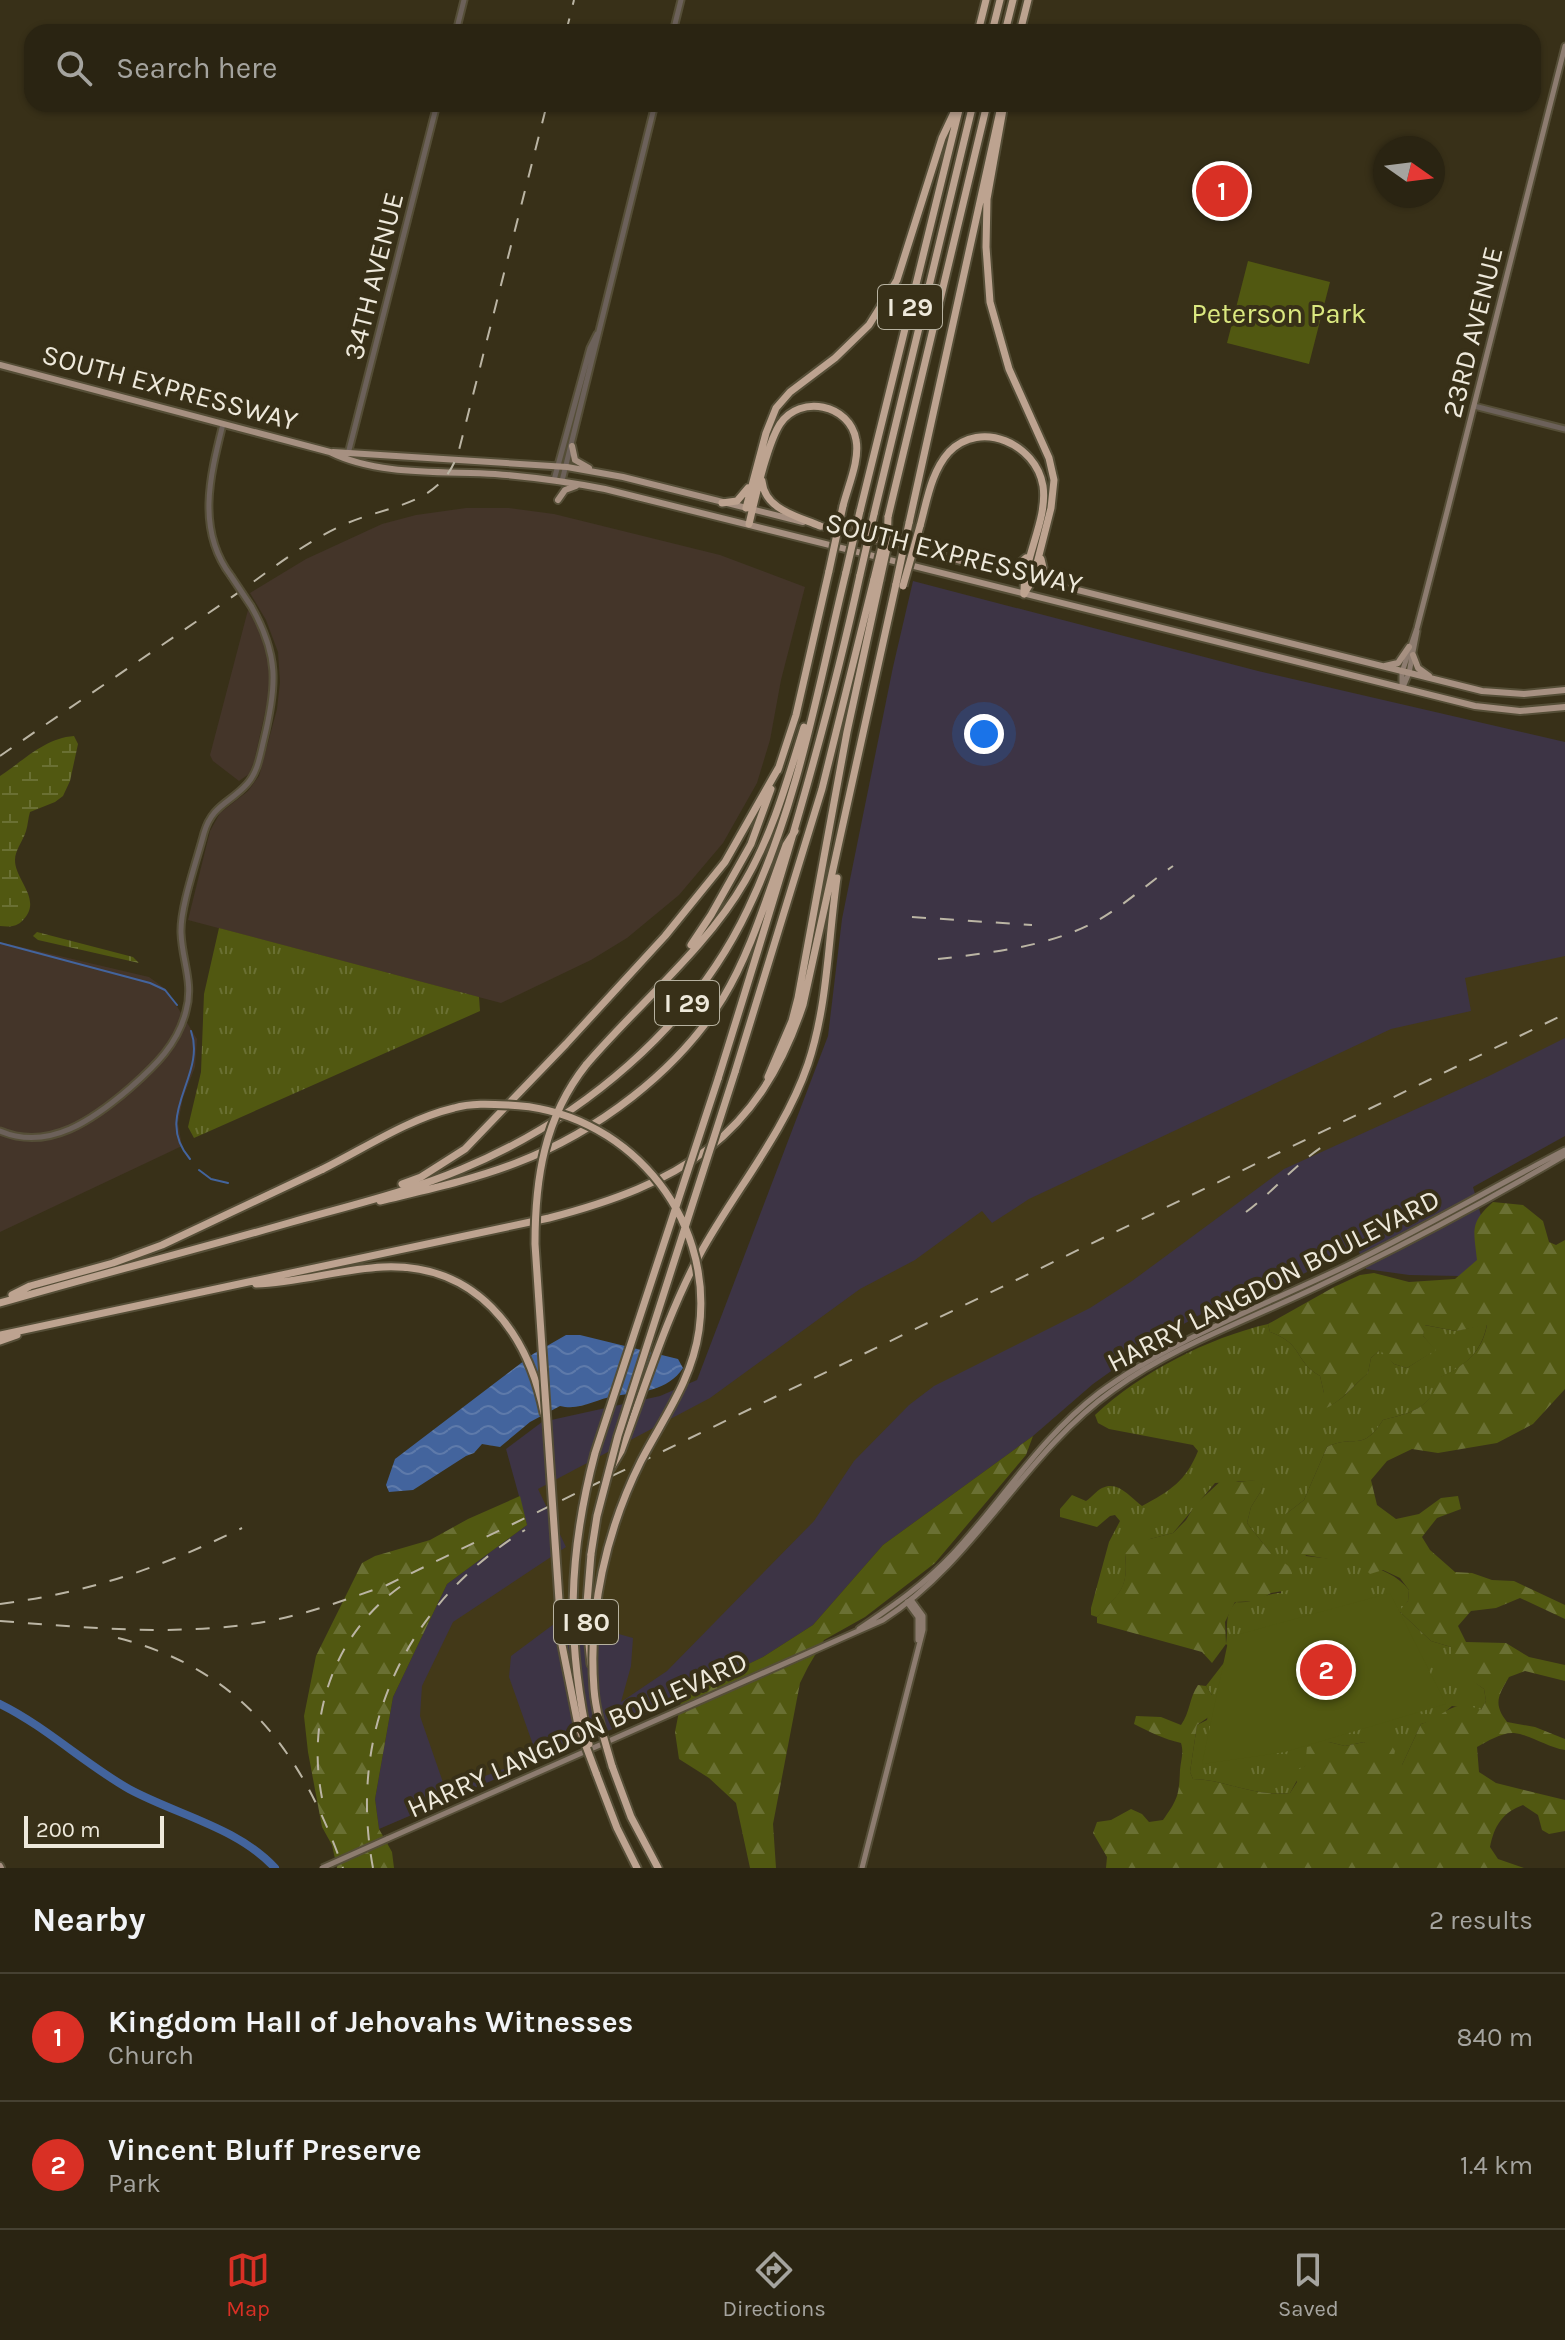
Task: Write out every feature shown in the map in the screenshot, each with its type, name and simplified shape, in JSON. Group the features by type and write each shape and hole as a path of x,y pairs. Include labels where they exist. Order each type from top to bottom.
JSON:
{"highway":[{"path":"980,24 986,0"},
{"path":"994,24 1000,0"},
{"path":"1007,24 1013,0"},
{"path":"1022,24 1028,0"},
{"path":"749,524 749,509 776,408 790,392 857,338 878,313 904,261 942,138 955,112"},
{"name":"I 29","path":"0,1302 367,1201 460,1170 538,1132 575,1109 650,1045 687,1004 728,945 748,909 775,844 827,652 957,112"},
{"path":"596,1773 574,1655 572,1614 576,1537 595,1453 718,1079 795,831 840,667 971,112"},
{"path":"758,1097 782,1047 798,998 888,517 985,112"},
{"name":"I 29","path":"0,1338 38,1327 549,1218 618,1198 650,1186 681,1168 723,1136 758,1097 787,1049 803,1005 890,613 899,585 909,523 1001,112"},
{"path":"1002,112 987,199 987,279 994,320 1009,369 1053,470 1054,490 1033,579 1024,594"},
{"path":"677,965 711,915 751,844 796,715 857,444 848,422 832,410 808,406 795,410 778,428 759,473 741,499 722,503"},
{"path":"899,585 936,474 951,450 964,441 993,437 1015,445 1025,453 1040,475 1043,495 1023,577 1024,594"},
{"path":"759,473 774,505 820,526"},
{"path":"1043,539 1042,571 1051,581 1066,588"},
{"path":"1002,572 1021,564 1033,541"},
{"path":"608,1473 822,789 877,579"},
{"path":"637,1868 622,1839 578,1725 562,1645 535,1244 537,1177 553,1121 574,1079 718,921 745,880 767,836 827,652"},
{"path":"367,1201 421,1177 465,1149 566,1044 665,936 725,862 779,767"},
{"path":"608,1473 621,1451 681,1292 701,1252 771,1143 808,1063 819,1021 846,816"},
{"path":"335,1210 459,1181 517,1163 598,1120 674,1063 724,996 748,945 786,845 795,831"},
{"path":"0,1302 30,1286 113,1263 162,1245 428,1116 455,1107 523,1105 563,1112 608,1135 651,1173 680,1217 692,1242 699,1276 700,1316 697,1340 681,1392 632,1479 615,1521 598,1601 594,1690"},
{"path":"237,1284 269,1283 381,1267 435,1273 468,1288 496,1311 522,1347 539,1389 546,1424"},
{"name":"I 80","path":"608,1473 597,1516 587,1585 588,1645 594,1690 612,1766 631,1817 658,1868"}],"main road":[{"name":"23RD AVENUE","path":"1406,672 1413,655 1417,628 1565,46"},
{"name":"SOUTH EXPRESSWAY","path":"0,365 404,469 554,480 588,486 1491,709 1520,711 1565,707"},
{"path":"572,446 577,462 599,473"},
{"name":"SOUTH EXPRESSWAY","path":"347,456 559,466 599,473 1439,681 1507,694 1565,690"},
{"path":"558,500 568,487 588,486"},
{"name":"23RD AVENUE","path":"1402,688 1409,647 1417,628"},
{"path":"1378,666 1398,663 1409,647"},
{"path":"1413,655 1421,671 1439,681"},
{"name":"HARRY LANGDON BOULEVARD","path":"848,1636 921,1593 952,1563 1067,1428 1114,1389 1168,1357 1400,1245 1565,1153"},
{"name":"HARRY LANGDON BOULEVARD","path":"322,1868 848,1636 898,1610 961,1546 1048,1439 1115,1381 1149,1360 1368,1255 1565,1153"},
{"path":"917,1611 921,1593"},
{"path":"862,1868 924,1623 909,1600"},
{"path":"898,1610 917,1611"}],"street":[{"path":"458,24 464,0"},
{"path":"675,24 681,0"},
{"name":"34TH AVENUE","path":"347,456 435,112"},
{"path":"562,481 653,112"},
{"path":"554,480 590,348 598,333"},
{"path":"1474,406 1565,429"},
{"path":"0,1131 31,1138 72,1128 100,1113 158,1062 177,1036 188,1004 190,983 181,936 182,918 207,825 220,805 244,787 254,774 272,708 275,682 272,654 265,632 224,567 214,543 208,510 211,476 223,424"}],"shaded area":[{"path":"466,508 509,508 554,514 720,555 805,587 757,783 723,843 679,895 627,938 591,960 501,1003 188,920 210,831 220,813 248,791 259,776 277,709 280,682 278,652 266,620 250,593 306,559 382,524 416,515"},
{"path":"913,581 1258,671 1565,742 1565,1136 1473,1187 1482,1219 1484,1259 1459,1276 1409,1275 1366,1269 1357,1247 1277,1287 1270,1275 1152,1342 1093,1384 1033,1436 883,1545 813,1625 763,1657 645,1715 379,1829 375,1799 393,1697 447,1584 527,1525 506,1449 542,1422 660,1396 697,1380 828,1036 842,919"},
{"path":"248,610 268,655 270,690 254,762 249,774 239,781 213,761 210,755"},
{"path":"0,942 149,977 167,990 197,1039 195,1067 183,1098 178,1123 182,1146 0,1232"},
{"path":"1565,956 1565,1038 1284,1169 1132,1281 1090,1308 934,1386 909,1405 854,1461 814,1521 667,1671 621,1702 631,1666 633,1638 562,1618 511,1656 509,1677 537,1756 446,1791 420,1716 422,1686 453,1622 566,1547 538,1489 710,1398 860,1289 915,1260 982,1211 992,1223 1029,1199 1391,1029 1471,1011 1465,978"}],"green space":[{"name":"Peterson Park","path":"1248,261 1330,282 1309,364 1227,343"},
{"path":"74,736 78,744 70,781 63,796 30,812 15,856 16,868 29,897 28,912 18,924 0,926 0,776 53,741"},
{"path":"219,928 479,997 480,1011 194,1138 188,1127 201,1072 204,994"},
{"path":"37,932 133,957 139,963 38,940 33,936"},
{"path":"1493,1202 1523,1205 1543,1221 1549,1242 1556,1245 1565,1240 1565,1389 1533,1424 1497,1443 1438,1453 1412,1449 1387,1461 1371,1480 1377,1505 1396,1519 1419,1514 1441,1498 1458,1496 1461,1509 1437,1518 1422,1537 1430,1550 1455,1572 1514,1581 1565,1605 1565,1619 1520,1598 1496,1608 1471,1611 1458,1626 1466,1642 1506,1643 1529,1657 1565,1665 1565,1681 1525,1671 1509,1677 1500,1695 1499,1705 1507,1722 1535,1727 1565,1739 1565,1750 1514,1733 1500,1735 1477,1747 1479,1772 1496,1783 1565,1800 1565,1831 1549,1834 1542,1830 1538,1815 1523,1805 1505,1816 1497,1826 1490,1847 1498,1859 1524,1868 1106,1868 1107,1857 1093,1833 1097,1822 1111,1820 1131,1809 1149,1822 1163,1820 1178,1791 1181,1743 1134,1724 1136,1716 1161,1717 1181,1725 1198,1685 1206,1686 1212,1695 1216,1712 1197,1725 1190,1772 1193,1779 1264,1793 1290,1793 1297,1782 1294,1772 1305,1766 1307,1747 1329,1742 1345,1746 1364,1742 1373,1747 1380,1742 1390,1743 1395,1751 1392,1764 1402,1765 1421,1724 1456,1706 1481,1710 1486,1701 1484,1689 1453,1668 1451,1647 1431,1641 1399,1611 1408,1601 1409,1590 1400,1578 1383,1570 1370,1574 1361,1565 1289,1552 1279,1540 1286,1514 1304,1500 1327,1447 1363,1440 1383,1420 1419,1408 1431,1397 1440,1377 1465,1363 1477,1350 1487,1325 1456,1331 1425,1325 1423,1336 1436,1350 1407,1368 1394,1364 1380,1350 1371,1358 1368,1373 1324,1409 1320,1376 1311,1370 1294,1347 1270,1332 1268,1324 1360,1275 1374,1273 1409,1282 1455,1279 1477,1260 1475,1228 1480,1216"},
{"path":"1268,1324 1270,1332 1294,1347 1311,1370 1320,1376 1324,1408 1342,1398 1368,1373 1371,1358 1381,1349 1394,1364 1407,1368 1435,1350 1423,1336 1424,1325 1456,1331 1487,1324 1477,1350 1465,1363 1441,1377 1431,1397 1419,1408 1383,1420 1363,1440 1327,1447 1304,1500 1286,1514 1306,1556 1362,1564 1389,1573 1400,1581 1409,1590 1408,1601 1400,1612 1431,1641 1451,1647 1463,1671 1484,1689 1486,1701 1481,1710 1452,1706 1437,1719 1421,1724 1402,1765 1392,1765 1364,1742 1345,1746 1329,1742 1305,1766 1290,1793 1276,1794 1193,1779 1190,1772 1197,1725 1207,1720 1212,1695 1206,1686 1233,1651 1226,1644 1229,1612 1236,1602 1281,1593 1279,1560 1247,1523 1263,1480 1215,1483 1173,1533 1150,1539 1125,1554 1121,1590 1097,1617 1091,1615 1091,1608 1109,1542 1120,1521 1115,1515 1110,1516 1097,1527 1060,1517 1060,1509 1072,1495 1086,1501 1102,1488 1113,1486 1142,1506 1176,1484 1198,1451 1193,1445 1109,1429 1098,1423 1095,1415 1133,1385 1176,1359 1222,1338"},
{"path":"1033,1436 1026,1455 935,1563 865,1617 824,1640 800,1683 773,1824 776,1868 750,1868 736,1803 709,1778 679,1759 675,1732 682,1696 763,1657 813,1625 883,1545"},
{"path":"1225,1477 1238,1482 1264,1479 1247,1523 1269,1551 1291,1568 1293,1579 1289,1590 1271,1593 1258,1601 1235,1602 1225,1622 1226,1644 1212,1663 1202,1652 1097,1623 1097,1617 1121,1590 1125,1554 1134,1543 1173,1533 1195,1505"},
{"path":"520,1496 527,1525 447,1584 393,1697 375,1799 379,1829 392,1852 394,1868 337,1868 332,1845 322,1827 304,1716 316,1656 362,1563 375,1556 430,1540"},
{"path":"1390,1593 1446,1704 1285,1752 1202,1764 1229,1637"}],"water":[{"path":"566,1335 580,1335 678,1359 683,1368 670,1382 653,1389 608,1397 581,1406 560,1406 530,1422 500,1447 482,1444 474,1453 413,1490 389,1492 386,1485 395,1459 533,1354"}],"waterway":[{"path":"0,943 150,983 165,990 177,1005"},
{"path":"190,1159 180,1143 176,1127 192,1064 194,1048 191,1031"},
{"path":"199,1170 211,1179 228,1183"},
{"path":"0,1704 129,1789 225,1832 260,1854 275,1868"}],"railway":[{"path":"568,24 574,0"},
{"path":"0,756 312,542 360,518 412,501 440,483 451,469 459,450 545,112"},
{"path":"938,959 1016,948 1073,932 1112,911 1173,866"},
{"path":"912,917 1032,925"},
{"path":"0,1621 135,1630 236,1626 300,1614 387,1585 1565,1014"},
{"path":"1246,1212 1325,1145"},
{"path":"0,1604 65,1593 124,1576 182,1555 242,1528"},
{"path":"373,1868 367,1817 369,1767 378,1719 395,1675 418,1633 447,1594 483,1560 525,1530"},
{"path":"322,1798 318,1737 322,1707 331,1679 343,1651 359,1626 404,1584"},
{"path":"118,1638 162,1652 200,1671 233,1695 262,1722 287,1753 308,1788 343,1868"}],"place":[{"name":"Kingdom Hall of Jehovahs Witnesses","path":"1222,191"},
{"name":"Vincent Bluff Preserve","path":"1326,1670"}]}
